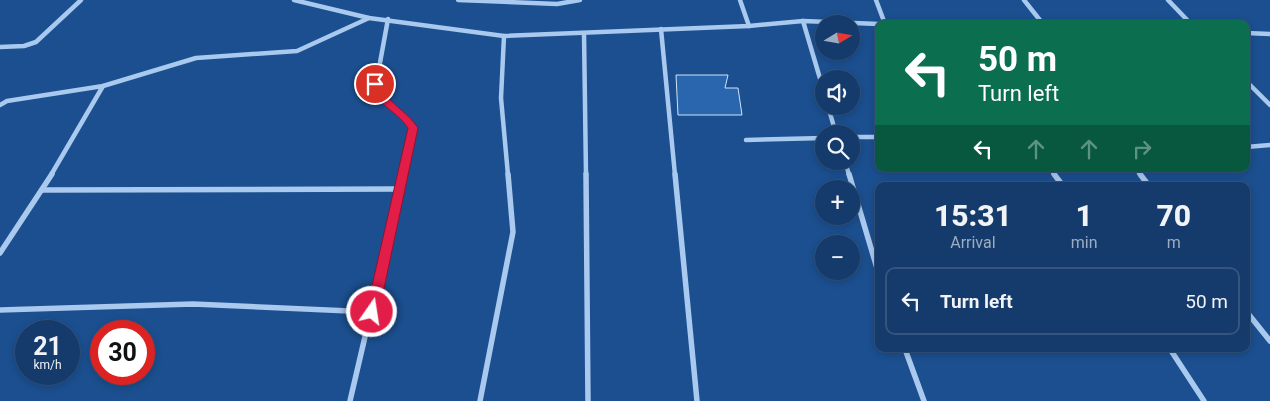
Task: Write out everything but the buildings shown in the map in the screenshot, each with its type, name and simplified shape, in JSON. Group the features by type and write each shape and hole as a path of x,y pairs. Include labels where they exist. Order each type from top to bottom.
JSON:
{"street":[{"path":"0,48 24,46 36,42 81,0"},
{"path":"294,0 369,18 388,19 504,36 749,26 803,21 875,24"},
{"path":"308,2 318,0"},
{"path":"458,0 557,4 580,0"},
{"path":"740,0 749,26"},
{"path":"876,0 884,20"},
{"path":"1024,0 1039,20"},
{"path":"1168,0 1187,20"},
{"path":"0,105 7,101 102,86 196,58 297,51 369,18"},
{"path":"350,401 413,128 407,119 377,93 375,84 388,19"},
{"path":"803,21 817,70"},
{"path":"661,29 697,401"},
{"path":"1250,33 1270,34"},
{"path":"584,34 588,401"},
{"path":"480,401 514,232 501,98 504,36"},
{"path":"1250,85 1270,106"},
{"path":"0,253 42,190 102,86"},
{"path":"860,137 875,137"},
{"path":"746,140 815,138"},
{"path":"1250,147 1270,145"},
{"path":"848,170 875,262"},
{"path":"1138,172 1146,182"},
{"path":"42,190 400,189"},
{"path":"0,310 194,304 372,312"},
{"path":"1250,316 1270,342"},
{"path":"907,352 924,401"},
{"path":"1172,352 1204,401"}],"route":[{"path":"372,312 413,128 407,119 377,93 375,84"}]}
